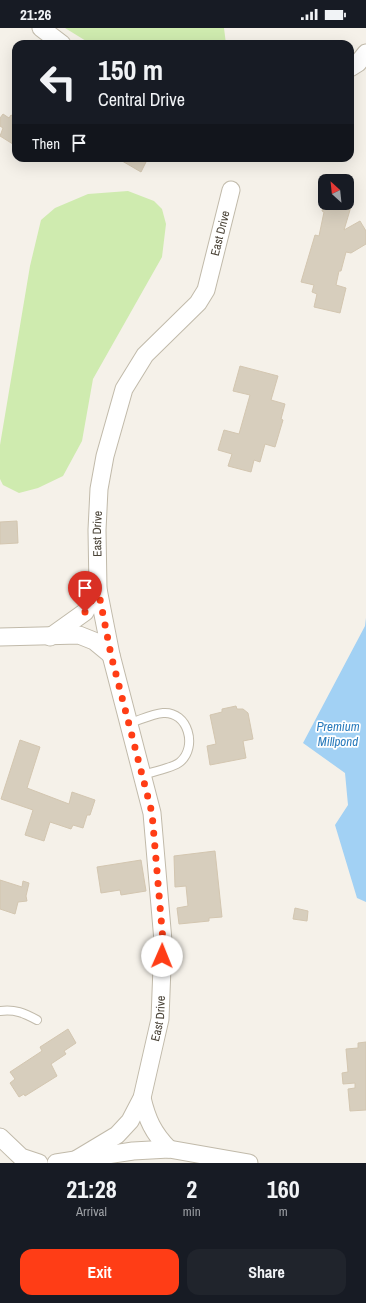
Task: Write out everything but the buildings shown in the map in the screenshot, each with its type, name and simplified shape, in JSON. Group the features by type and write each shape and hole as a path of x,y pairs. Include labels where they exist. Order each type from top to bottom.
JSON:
{"street":[{"path":"42,28 57,40"},
{"path":"354,66 358,63 366,52"},
{"name":"East Drive","path":"77,1159 117,1134 130,1121 142,1098 160,1019 163,941 152,813 130,723 111,655 98,589 97,530 99,489 105,456 124,389 145,355 198,303 206,290 231,190"},
{"path":"50,637 85,612 98,589"},
{"path":"0,637 50,637 79,635 94,642 111,655"},
{"name":"East Drive","path":"142,1098 147,1119 159,1139 169,1149"},
{"path":"0,1137 21,1156 39,1163"},
{"path":"56,1163 133,1151 169,1149 249,1163"}],"lane":[{"path":"130,723 163,713 176,716 184,721 190,739 187,755 179,763 142,775"},
{"path":"0,1011 10,1009 22,1012 37,1020"}],"green space":[{"path":"65,28 224,28 226,40 84,40"},
{"path":"128,191 154,201 162,209 166,224 162,257 93,379 82,441 63,476 38,488 19,493 3,485 0,479 0,445 30,266 41,220 55,208 88,194"}],"water":[{"name":"Premium Millpond","path":"366,618 366,902 357,898 335,825 348,805 345,773 303,743 365,626"}],"route":[{"path":"85,612 98,589 111,655 130,723 152,813 163,941 162,956"}]}
